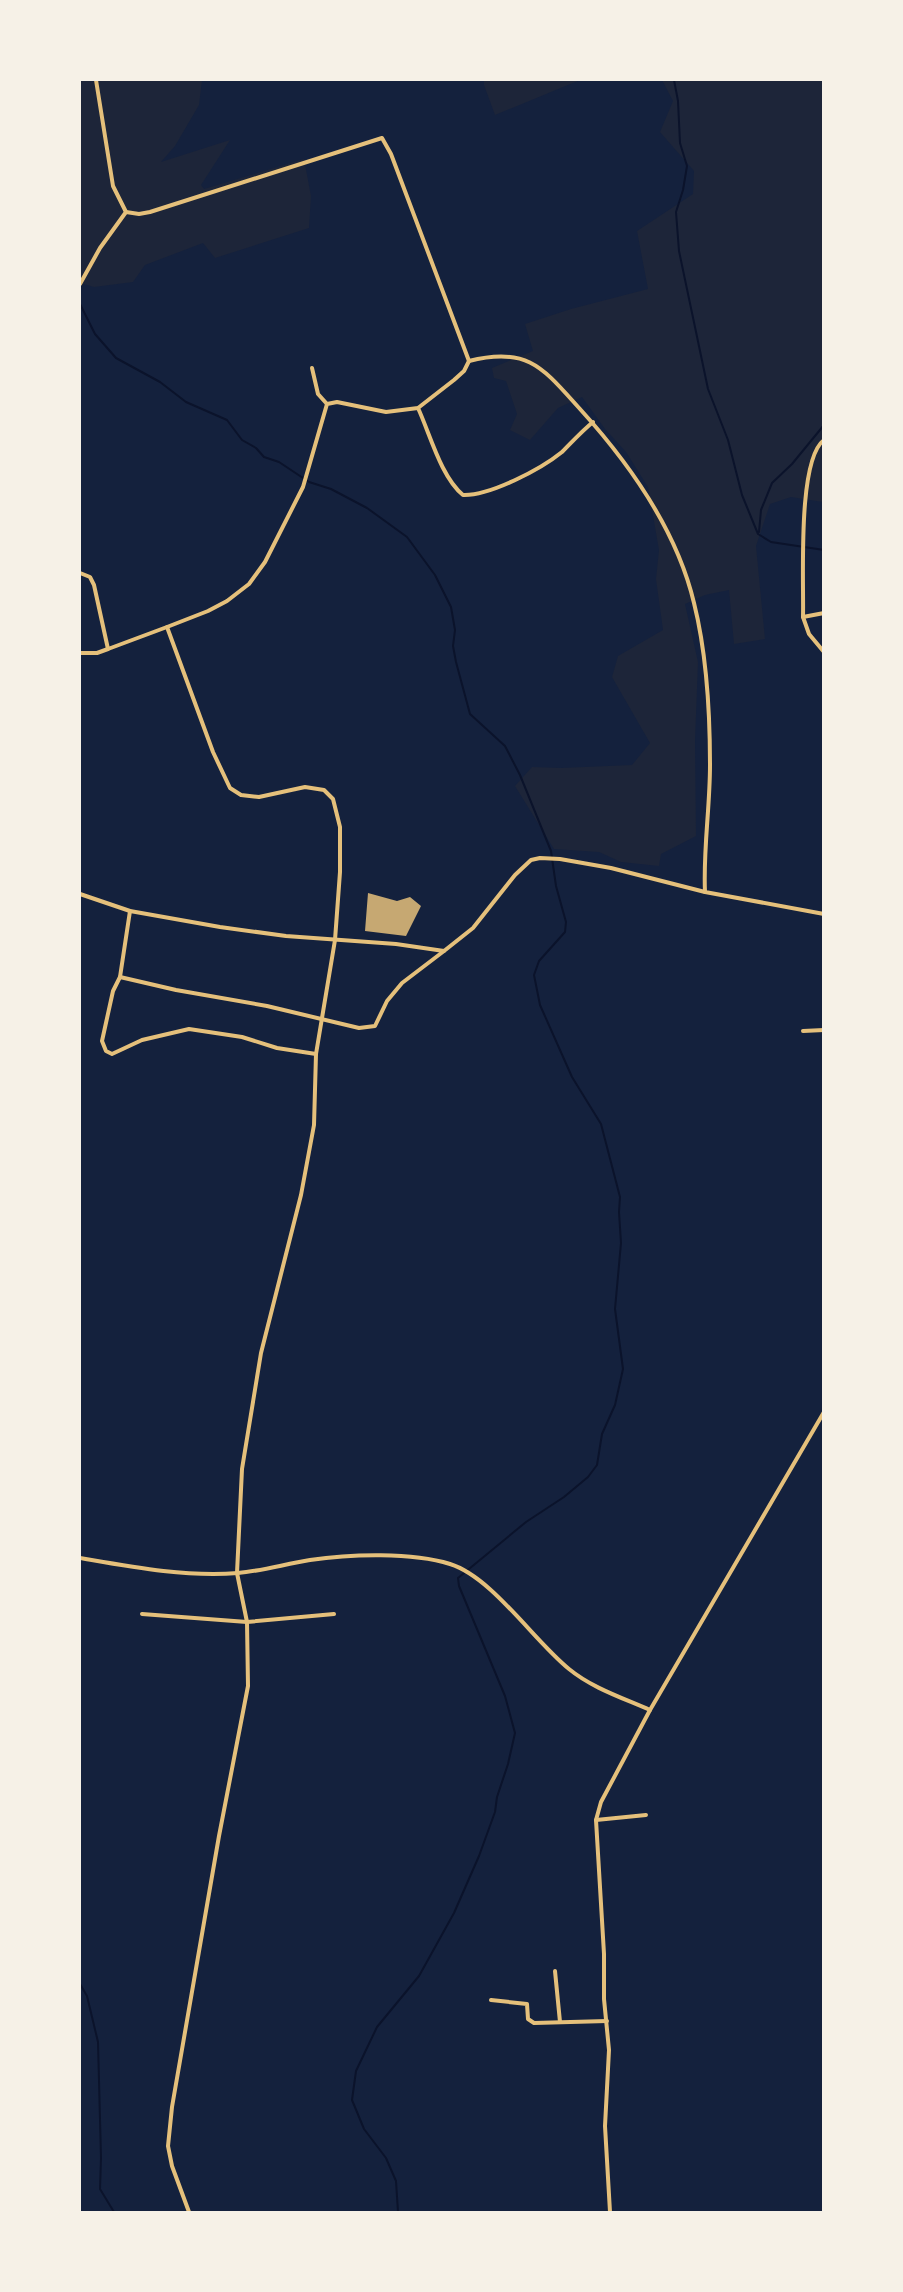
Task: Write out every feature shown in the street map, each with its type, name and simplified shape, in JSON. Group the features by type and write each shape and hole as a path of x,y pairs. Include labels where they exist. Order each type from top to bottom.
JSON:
{"street":[{"path":"96,80 113,186 126,212"},
{"path":"126,212 139,214 150,212 382,138 391,154 469,361 464,371 418,408 386,412 337,402 327,404"},
{"path":"80,284 100,248 126,212"},
{"path":"469,361 502,356 520,357 549,374 593,422 643,490 680,560 694,601 703,646 710,765 705,892"},
{"path":"312,368 318,394 327,404"},
{"path":"80,653 108,649 208,611 249,584 266,562 303,487 327,404"},
{"path":"418,408 443,466 456,489 463,495 481,494 534,470 561,452 593,422"},
{"path":"824,440 817,448 805,489 803,617 809,634 819,649 824,652"},
{"path":"80,573 90,577 94,585 108,649"},
{"path":"803,617 824,613"},
{"path":"167,627 213,752 230,788 241,795 259,797 305,787 324,790 333,799 340,827 340,872 335,940 316,1054 314,1125 302,1195 261,1353 242,1469 237,1573 247,1622 249,1662 247,1695 219,1836 172,2107 168,2146 172,2166 189,2212"},
{"path":"120,977 176,990 267,1006 359,1028 375,1026 387,1001 402,983 473,928 515,875 531,860 548,858 611,867 705,892 824,914"},
{"path":"80,894 130,911 220,927 335,940 396,944 444,951"},
{"path":"130,911 120,977 113,991 102,1041 106,1051 112,1054 142,1040 189,1029 242,1037 277,1048 316,1054"},
{"path":"803,1031 824,1030"},
{"path":"610,2212 605,2126 609,2050 596,1820 601,1802 650,1710 824,1412"},
{"path":"80,1558 189,1575 264,1570 310,1560 348,1557 422,1557 461,1568 507,1606 570,1670 650,1710"},
{"path":"142,1614 247,1622 334,1614"},
{"path":"596,1820 646,1815"},
{"path":"555,1971 560,2022"},
{"path":"491,2000 527,2004 529,2021 607,2021"}],"shaded area":[{"path":"80,80 202,80 199,105 175,146 161,162 230,140 201,185 204,189 304,159 311,196 309,228 215,258 203,243 145,265 133,282 94,287 80,283"},
{"path":"484,80 580,80 495,115"},
{"path":"662,80 823,80 823,502 791,497 770,504 756,546 765,639 734,644 729,590 705,595 685,604 698,662 695,741 696,836 661,854 659,866 621,862 599,852 554,849 515,786 532,767 632,765 650,743 612,677 618,656 663,630 656,579 659,550 648,487 626,452 605,429 582,397 558,408 530,440 510,430 517,414 506,381 494,378 492,368 533,351 525,324 571,309 648,289 637,231 693,194 694,171 660,132 673,101"}],"building":[{"path":"368,893 397,901 410,897 421,906 406,936 365,931"}],"waterway":[{"path":"674,80 678,101 680,143 687,166 676,212 679,251 708,389 728,440 742,495 758,534 771,542 824,550"},
{"path":"80,304 95,334 116,358 160,382 186,402 227,420 242,440 256,448 264,457 279,462 309,482 331,489 367,508 407,537 435,575 451,607 455,630 453,646 470,714 505,746 520,775 551,851 556,886 566,922 565,932 539,961 534,975 540,1005 572,1077 601,1124 620,1197 621,1243 615,1309 623,1369 615,1405 602,1434 597,1465 588,1477 564,1497 526,1522 458,1578 459,1586 505,1696 515,1733 495,1812 454,1913 419,1976 377,2027 356,2071 352,2100 364,2129 386,2158 396,2181 398,2212"},
{"path":"759,532 761,510 772,483 792,464 824,425"},
{"path":"80,1984 87,1996 98,2042 100,2189 114,2212"}]}
